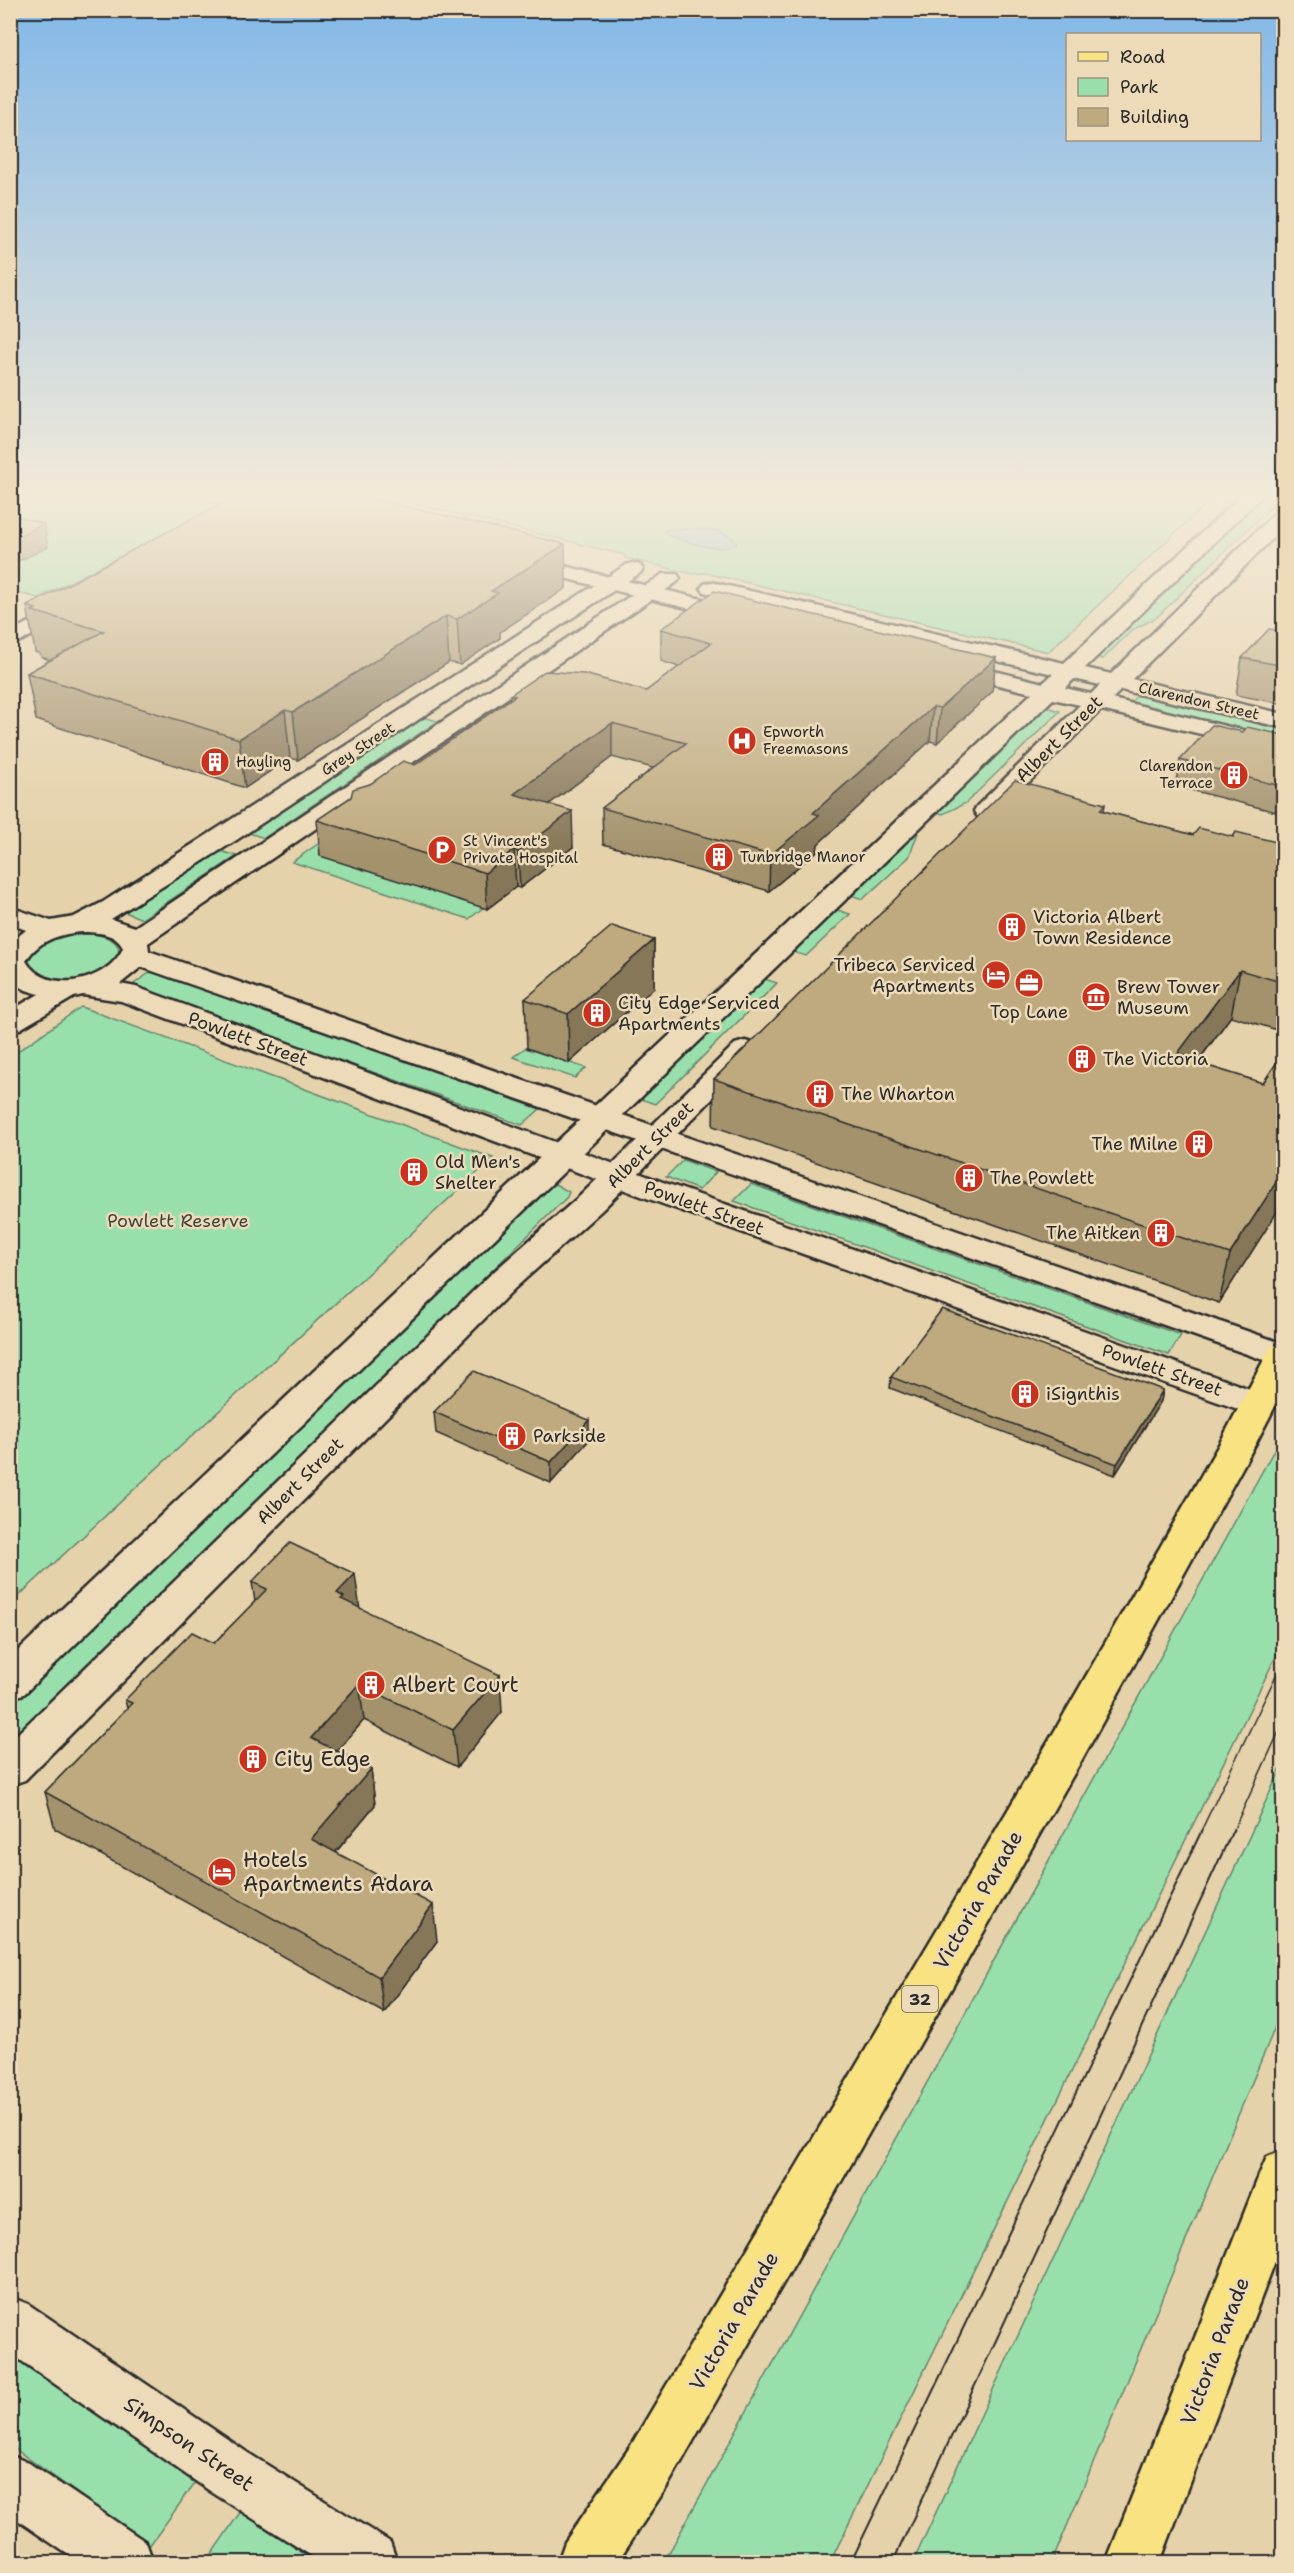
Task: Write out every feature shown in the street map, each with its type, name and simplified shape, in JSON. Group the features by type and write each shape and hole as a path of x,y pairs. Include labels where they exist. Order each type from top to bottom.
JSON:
{"main road":[{"name":"Victoria Parade","path":"585,2562 649,2466 1065,1751 1283,1356"},
{"name":"Victoria Parade","path":"1133,2562 1284,2173"}],"street":[{"path":"17,629 46,614"},
{"name":"Grey Street","path":"80,924 112,909 565,614"},
{"name":"Grey Street","path":"75,988 118,975 130,966 135,948 618,614"},
{"name":"Clarendon Street","path":"733,614 798,630"},
{"name":"Clarendon Street","path":"823,614 1284,721"},
{"path":"10,1683 1129,614"},
{"name":"Albert Street","path":"971,826 1185,614"},
{"name":"Clarendon Street","path":"924,661 1284,747"},
{"path":"10,915 49,930"},
{"path":"12,966 24,943 49,930 80,924 114,927 135,948 601,1118 1283,1356"},
{"name":"Powlett Street","path":"12,966 21,978 33,984 126,993 704,1208 1258,1404"},
{"path":"10,1023 75,988"},
{"name":"Albert Street","path":"10,1768 502,1282 618,1176 760,1036"},
{"path":"704,1208 743,1167"},
{"name":"Simpson Street","path":"10,2322 230,2472 370,2562"},
{"path":"10,2482 126,2562"}],"green space":[{"path":"883,614 1089,614 1048,652"},
{"path":"1138,614 1160,614 1132,630 1103,659 1093,657"},
{"path":"1139,693 1283,726 1283,739 1130,703"},
{"path":"1043,706 1060,711 966,803 943,814 932,811"},
{"path":"422,717 438,721 264,838 246,832"},
{"path":"910,832 918,833 909,857 863,899 847,894"},
{"path":"328,837 339,841 320,855 484,907 469,919 292,862"},
{"path":"220,851 237,856 142,919 125,912"},
{"path":"831,908 850,914 806,956 786,950"},
{"path":"77,933 100,936 114,941 118,950 116,959 107,968 93,975 76,979 50,979 39,976 31,970 27,962 28,955 34,949 61,936"},
{"path":"152,971 540,1109 522,1125 131,986"},
{"path":"755,976 777,983 655,1104 632,1096"},
{"name":"Powlett Reserve","path":"81,1007 493,1158 11,1603 11,1056"},
{"path":"525,1048 586,1068 575,1078 513,1057"},
{"path":"683,1160 716,1172 699,1190 666,1177"},
{"path":"555,1184 569,1192 567,1197 11,1743 11,1700 543,1189"},
{"path":"751,1184 1181,1335 1169,1355 734,1201"},
{"path":"1274,1450 1284,1450 1283,1642 830,2562 664,2562"},
{"path":"1283,1764 1283,2008 1052,2562 913,2562"},
{"path":"11,2353 197,2480 150,2545 11,2446"},
{"path":"241,2511 316,2562 206,2562"}],"building":[{"path":"43,614 465,614 457,619 446,616 293,712 285,710 239,739 27,673 104,631"},
{"path":"682,614 811,614 996,658 940,708 933,707 813,813 819,815 770,855 602,808 686,743 612,723 514,794 572,811 518,852 514,850 485,873 317,820 351,797 353,789 370,784 403,761 415,765 515,696 510,695 545,671 584,674 646,691 711,643 661,629"},
{"path":"1269,629 1284,631 1284,666 1242,658"},
{"path":"1212,725 1243,732 1247,727 1284,735 1284,787 1180,760"},
{"path":"1015,780 1105,804 1100,810 1193,835 1199,828 1233,837 1236,832 1284,844 1284,983 1240,970 1178,1053 1196,1059 1195,1062 1263,1083 1284,1052 1284,1170 1230,1254 714,1079"},
{"path":"612,926 654,940 568,1014 525,999"},
{"name":"iSignthis","path":"942,1309 1163,1390 1117,1464 891,1377"},
{"path":"474,1371 589,1420 551,1462 434,1412"},
{"path":"290,1543 355,1574 337,1593 344,1597 341,1599 500,1675 453,1730 359,1684 311,1738 371,1769 311,1839 433,1905 379,1977 45,1792 132,1703 125,1700 192,1632 214,1643 267,1589 252,1582"}],"tram line":[{"path":"1201,1831 1284,1659"},
{"path":"1233,1831 1284,1721"},
{"path":"851,2562 1202,1830"},
{"path":"893,2562 1233,1830"}],"place":[{"name":"Epworth Freemasons","path":"742,741"},
{"name":"Hayling","path":"215,762"},
{"name":"Clarendon Terrace","path":"1234,775"},
{"name":"St Vincent's Private Hospital","path":"442,850"},
{"name":"Tunbridge Manor","path":"719,857"},
{"name":"Victoria Albert Town Residence","path":"1012,927"},
{"name":"Tribeca Serviced Apartments","path":"996,975"},
{"name":"Top Lane","path":"1029,983"},
{"name":"Brew Tower Museum","path":"1096,997"},
{"name":"City Edge Serviced Apartments","path":"597,1013"},
{"name":"The Victoria","path":"1082,1059"},
{"name":"The Wharton","path":"820,1094"},
{"name":"The Milne","path":"1199,1144"},
{"name":"Old Men's Shelter","path":"414,1172"},
{"name":"The Powlett","path":"969,1178"},
{"name":"The Aitken","path":"1161,1233"},
{"name":"iSignthis","path":"1025,1394"},
{"name":"Parkside","path":"512,1436"},
{"name":"Albert Court","path":"371,1685"},
{"name":"City Edge","path":"253,1759"},
{"name":"Hotels Apartments Adara","path":"222,1872"}]}
